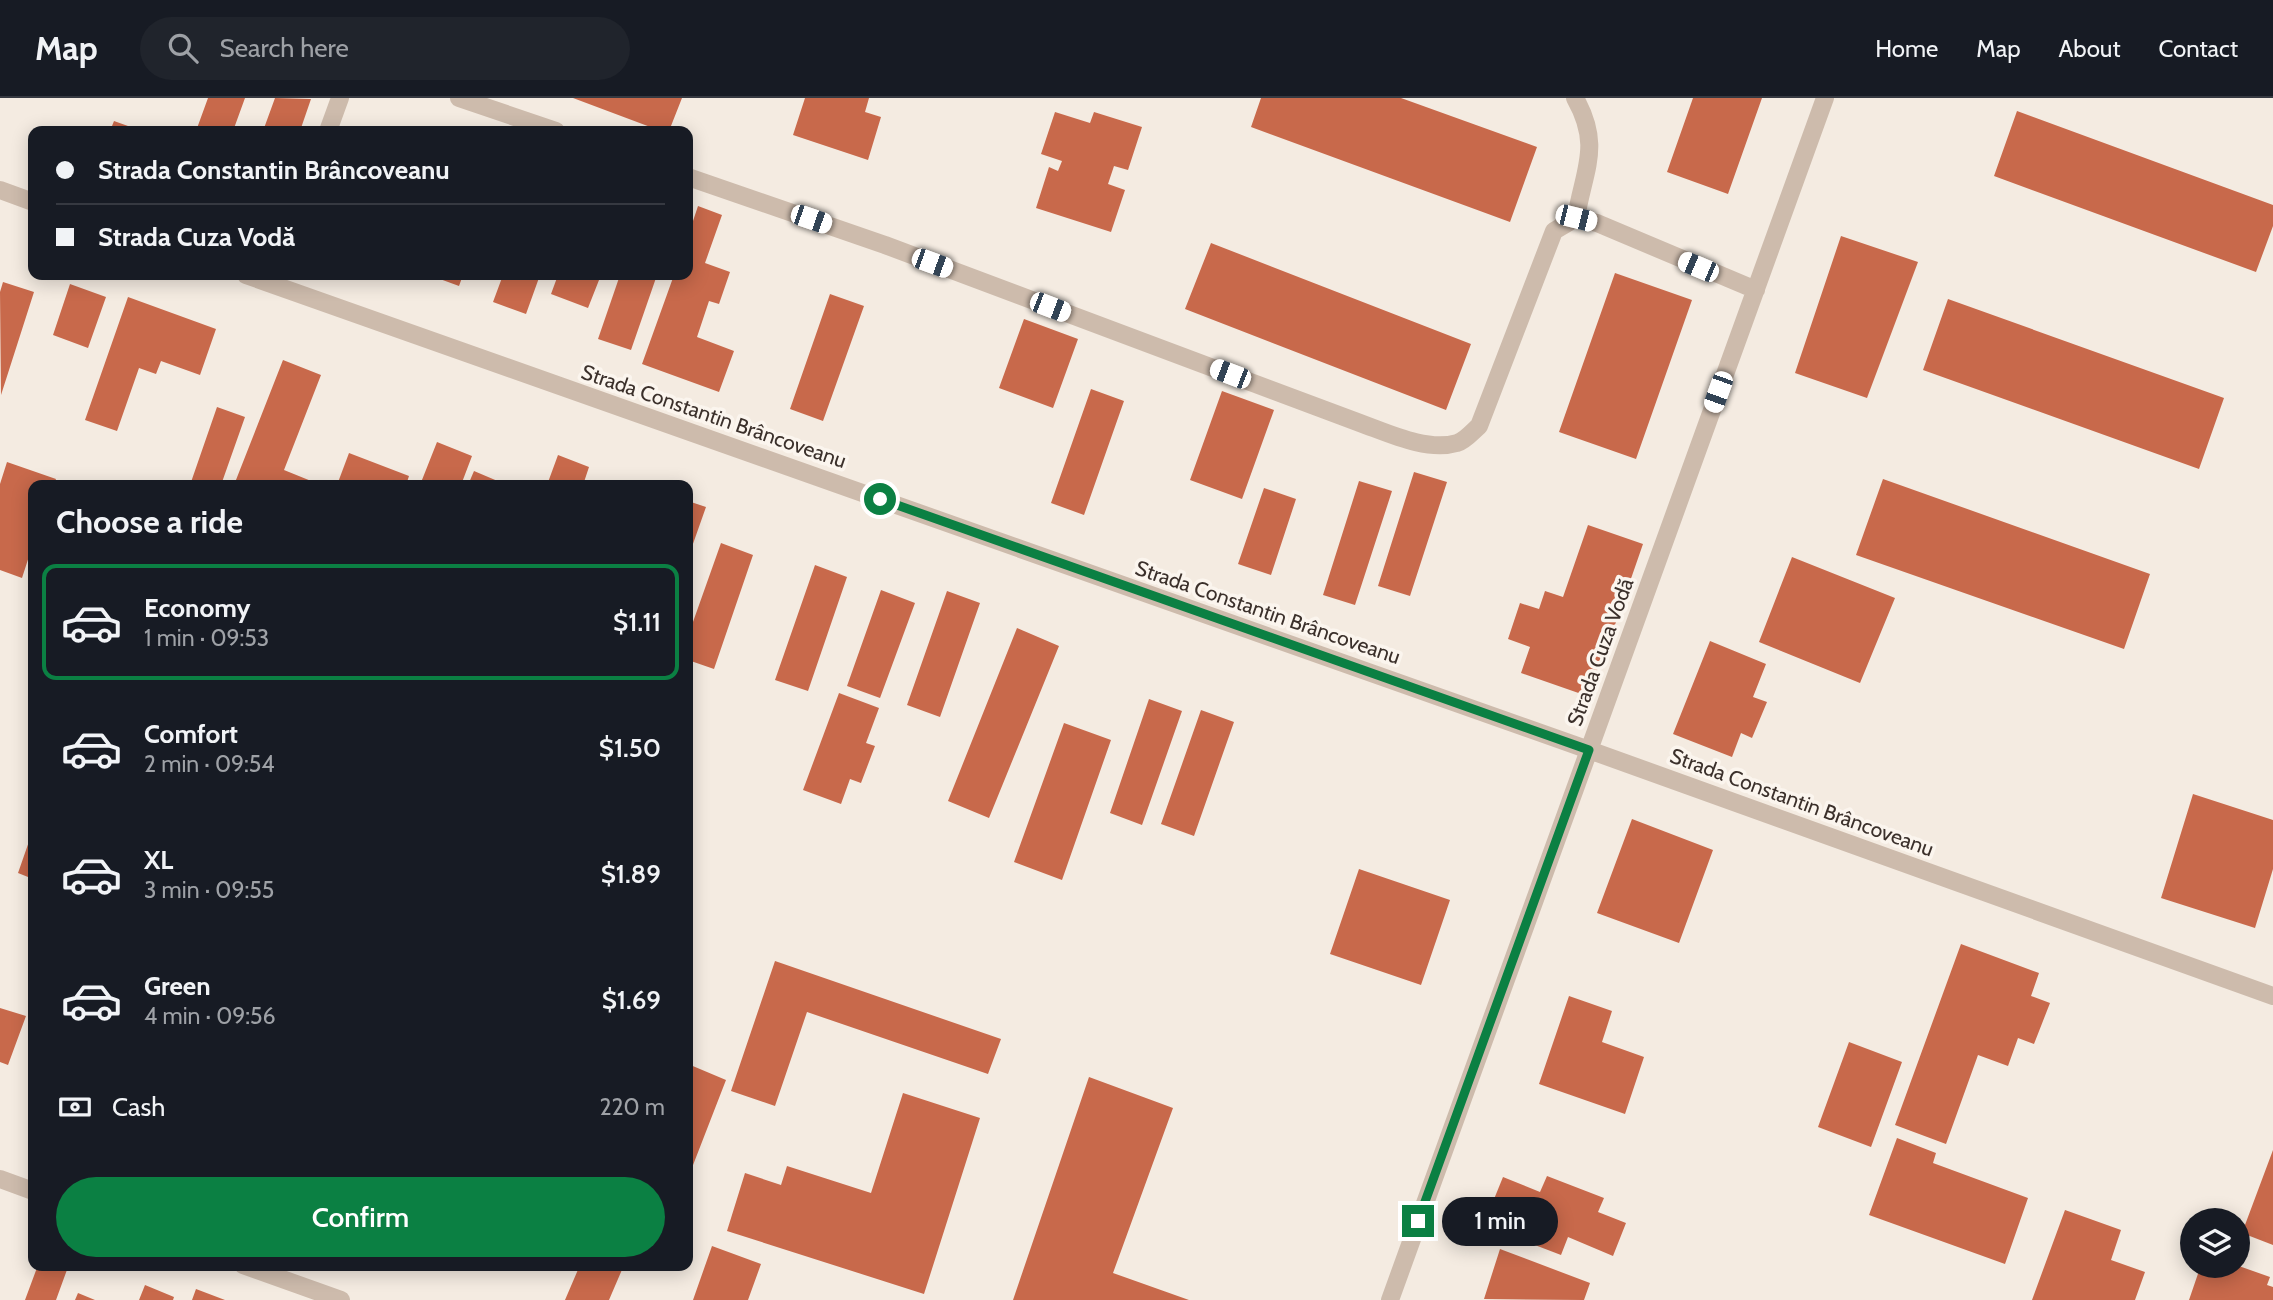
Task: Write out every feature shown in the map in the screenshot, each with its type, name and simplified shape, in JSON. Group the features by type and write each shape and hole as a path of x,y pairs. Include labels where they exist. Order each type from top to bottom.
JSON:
{"street":[{"path":"330,126 340,98"},
{"path":"460,98 541,126"},
{"path":"1575,98 1587,121 1590,161 1576,218"},
{"name":"Strada Cuza Vodă","path":"1390,1300 1825,98"},
{"path":"693,179 886,245 1360,423 1430,443 1458,443 1479,426 1554,231 1576,218 1597,223 1756,290"},
{"path":"0,190 28,200"},
{"name":"Strada Constantin Brâncoveanu","path":"277,280 2273,996"},
{"path":"0,1179 28,1189"},
{"path":"260,1271 341,1300"}],"building":[{"path":"208,98 245,98 235,126 198,126"},
{"path":"275,98 311,99 302,126 265,126"},
{"path":"573,98 682,98 671,126 648,126"},
{"path":"805,98 869,98 865,112 881,117 868,160 793,135"},
{"path":"1261,98 1401,98 1537,147 1510,222 1251,127"},
{"path":"1693,98 1762,98 1728,194 1667,172"},
{"path":"2017,111 2273,205 2273,226 2256,272 1994,176"},
{"path":"1055,112 1090,123 1094,112 1142,127 1128,170 1114,166 1108,184 1125,190 1111,232 1036,208 1049,167 1058,171 1062,161 1041,154"},
{"path":"114,121 128,126 112,126"},
{"path":"698,206 722,215 705,263 730,272 719,304 709,301 697,337 734,351 719,392 642,364 672,280 693,280 693,221"},
{"path":"1841,236 1918,262 1867,398 1795,373"},
{"path":"1211,243 1471,344 1446,410 1185,309"},
{"path":"1615,273 1692,300 1636,459 1559,432"},
{"path":"443,280 461,280 459,286"},
{"path":"501,280 538,280 526,314 493,302"},
{"path":"556,280 599,280 588,308 551,294"},
{"path":"618,280 655,280 631,350 598,339"},
{"path":"3,282 34,292 1,395 0,292"},
{"path":"70,284 106,297 88,348 53,335"},
{"path":"830,294 864,306 823,421 790,409"},
{"path":"128,297 216,329 200,375 161,361 156,374 139,368 117,431 85,420"},
{"path":"1948,299 2224,398 2199,469 1923,370"},
{"path":"1024,319 1078,339 1053,408 999,388"},
{"path":"283,360 321,375 284,470 309,480 236,480"},
{"path":"1091,389 1124,401 1084,515 1051,503"},
{"path":"1222,391 1274,410 1242,499 1190,480"},
{"path":"217,407 245,417 223,480 192,480"},
{"path":"437,442 472,456 463,480 422,480"},
{"path":"349,453 409,476 408,480 339,480"},
{"path":"558,455 589,467 585,480 549,480"},
{"path":"7,462 56,479 28,480 28,559 22,578 0,570 0,484"},
{"path":"474,471 495,480 470,480"},
{"path":"1414,472 1447,482 1410,596 1378,586"},
{"path":"1883,479 2150,574 2124,649 1856,555"},
{"path":"1359,481 1392,491 1355,605 1323,595"},
{"path":"1264,488 1296,499 1271,575 1238,564"},
{"path":"693,503 706,507 693,544"},
{"path":"1588,525 1643,544 1590,697 1521,673 1530,647 1508,639 1520,603 1539,609 1545,591 1563,597"},
{"path":"721,543 753,555 714,669 693,662 693,622"},
{"path":"1792,557 1895,598 1860,683 1759,642"},
{"path":"815,565 847,577 808,691 775,680"},
{"path":"881,590 915,603 880,698 847,686"},
{"path":"947,591 980,603 940,717 907,705"},
{"path":"1017,628 1059,646 989,818 948,801"},
{"path":"1710,641 1766,664 1753,697 1767,702 1752,738 1741,733 1732,757 1673,734"},
{"path":"839,693 879,708 866,743 875,746 861,783 850,779 841,804 803,790"},
{"path":"1149,699 1182,711 1142,825 1110,813"},
{"path":"1201,710 1234,722 1194,836 1161,824"},
{"path":"1064,723 1111,740 1062,880 1014,862"},
{"path":"2193,794 2273,820 2273,869 2255,928 2161,898"},
{"path":"1632,819 1713,850 1679,943 1597,913"},
{"path":"28,844 28,877 18,873"},
{"path":"1359,869 1450,900 1421,985 1330,954"},
{"path":"1961,944 2039,973 2031,996 2050,1003 2034,1044 2018,1038 2008,1066 1978,1055 1946,1144 1895,1125"},
{"path":"775,961 1001,1039 988,1074 807,1012 775,1106 731,1091"},
{"path":"1569,996 1612,1011 1602,1042 1644,1057 1625,1114 1539,1084"},
{"path":"0,1008 26,1016 8,1065 0,1062"},
{"path":"1849,1042 1902,1062 1871,1147 1818,1127"},
{"path":"693,1066 726,1080 693,1165"},
{"path":"1089,1077 1173,1108 1113,1273 1189,1300 1013,1300"},
{"path":"903,1093 980,1118 924,1294 727,1231 745,1173 781,1185 787,1166 871,1193"},
{"path":"1897,1138 1936,1153 1933,1163 2028,1198 2005,1264 1869,1215"},
{"path":"2273,1150 2273,1245 2250,1236 2250,1212"},
{"path":"1547,1176 1604,1198 1598,1212 1626,1223 1613,1256 1568,1237 1561,1255 1527,1242 1533,1226 1490,1209 1503,1177 1540,1192"},
{"path":"2065,1210 2121,1230 2111,1260 2145,1272 2135,1300 2032,1300"},
{"path":"712,1246 761,1264 748,1300 693,1300"},
{"path":"1500,1249 1590,1283 1584,1300 1484,1299"},
{"path":"2250,1270 2270,1277 2267,1285 2273,1287 2273,1300 2189,1300 2197,1278 2250,1278"},
{"path":"36,1271 67,1271 56,1300 25,1300"},
{"path":"577,1271 621,1271 609,1300 565,1300"},
{"path":"145,1285 174,1297 173,1300 139,1300"},
{"path":"196,1289 225,1300 192,1300"},
{"path":"78,1293 95,1300 75,1300"}],"route":[{"path":"880,499 1589,750 1418,1221"}]}
